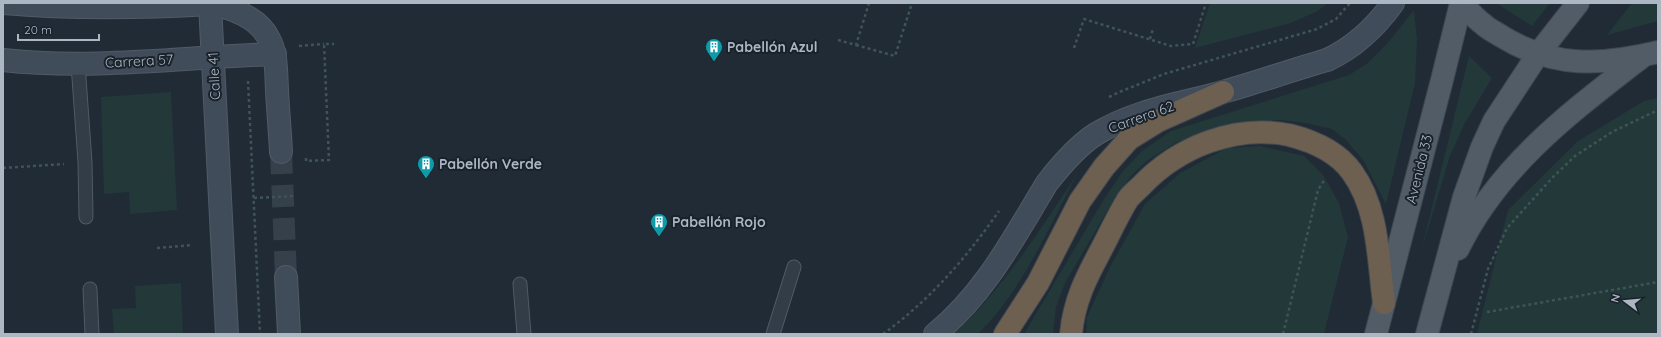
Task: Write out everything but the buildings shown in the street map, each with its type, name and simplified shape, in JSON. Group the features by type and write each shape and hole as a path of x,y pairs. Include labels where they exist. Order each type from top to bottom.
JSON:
{"highway":[{"path":"1005,334 1038,283 1080,201 1104,166 1129,139 1158,121 1223,92"},
{"path":"1071,334 1072,315 1085,280 1129,198 1151,174 1179,154 1204,143 1252,132 1278,133 1298,137 1324,147 1339,158 1352,172 1364,192 1374,223 1384,303"}],"main road":[{"path":"1461,3 1484,25 1517,46 1538,54 1585,63 1650,54"},
{"name":"Avenida 33","path":"1376,334 1461,3"},
{"path":"1427,334 1464,197 1482,147 1494,120 1538,54 1578,3"},
{"path":"1438,290 1462,240 1474,220 1496,187 1510,171 1572,112 1650,54"}],"street":[{"path":"3,3 34,6 94,8 210,4 223,6 233,10 259,26 269,38 275,54 281,152"},
{"name":"Carrera 62","path":"935,334 951,321 985,282 1048,183 1058,170 1077,150 1095,135 1120,121 1149,111 1223,92 1338,54 1351,47 1366,35 1382,18 1393,3"},
{"name":"Calle 41","path":"210,4 214,57 227,334"},
{"name":"Carrera 57","path":"3,60 78,64 275,54"},
{"path":"286,277 289,334"}],"lane":[{"path":"78,64 85,162 86,217"},
{"path":"773,334 794,267"},
{"path":"520,284 524,334"},
{"path":"90,289 92,334"}],"path":[{"path":"856,45 869,3"},
{"path":"838,40 895,56 912,3"},
{"path":"1074,48 1084,19 1172,46 1193,44 1206,3"},
{"path":"1316,29 1336,19 1350,3"},
{"path":"1150,39 1154,29"},
{"path":"306,161 329,160 324,44"},
{"path":"296,46 334,44"},
{"path":"247,55 260,334"},
{"path":"1471,334 1488,269 1508,228 1553,176 1574,156 1612,132 1658,110"},
{"path":"3,168 85,162"},
{"path":"1283,334 1318,190 1329,175"},
{"path":"254,198 295,196"},
{"path":"157,248 193,245"},
{"path":"1487,312 1658,282"}],"green space":[{"path":"1210,3 1328,3 1318,11 1291,23 1195,48"},
{"path":"1496,3 1550,3 1532,26"},
{"path":"1632,3 1658,3 1658,21 1607,35"},
{"path":"1414,10 1417,40 1415,83 1386,204 1363,160 1346,140 1332,129 1305,123 1280,120 1253,122 1177,142 1148,160 1131,176 1112,203 1065,283 1056,307 1053,334 1024,334 1104,199 1123,171 1142,151 1171,131 1349,75 1368,63 1386,45"},
{"path":"1469,56 1492,78 1465,123 1450,156 1421,252"},
{"path":"171,92 177,210 130,214 129,192 104,194 101,97"},
{"path":"1658,98 1658,334 1477,334 1508,210 1578,141 1644,101"},
{"path":"1260,146 1304,156 1323,175 1339,203 1348,237 1324,334 1086,334 1087,317 1110,267 1145,204 1180,173 1227,148"},
{"path":"1079,171 1022,278 994,317 978,334 954,334 990,297 1006,277"},
{"path":"181,283 183,334 114,334 112,309 136,308 135,286"}],"tunnel":[{"path":"281,152 286,277"}],"place":[{"name":"Pabellón Azul","path":"714,62"},
{"name":"Pabellón Verde","path":"426,179"},
{"name":"Pabellón Rojo","path":"659,237"}]}
